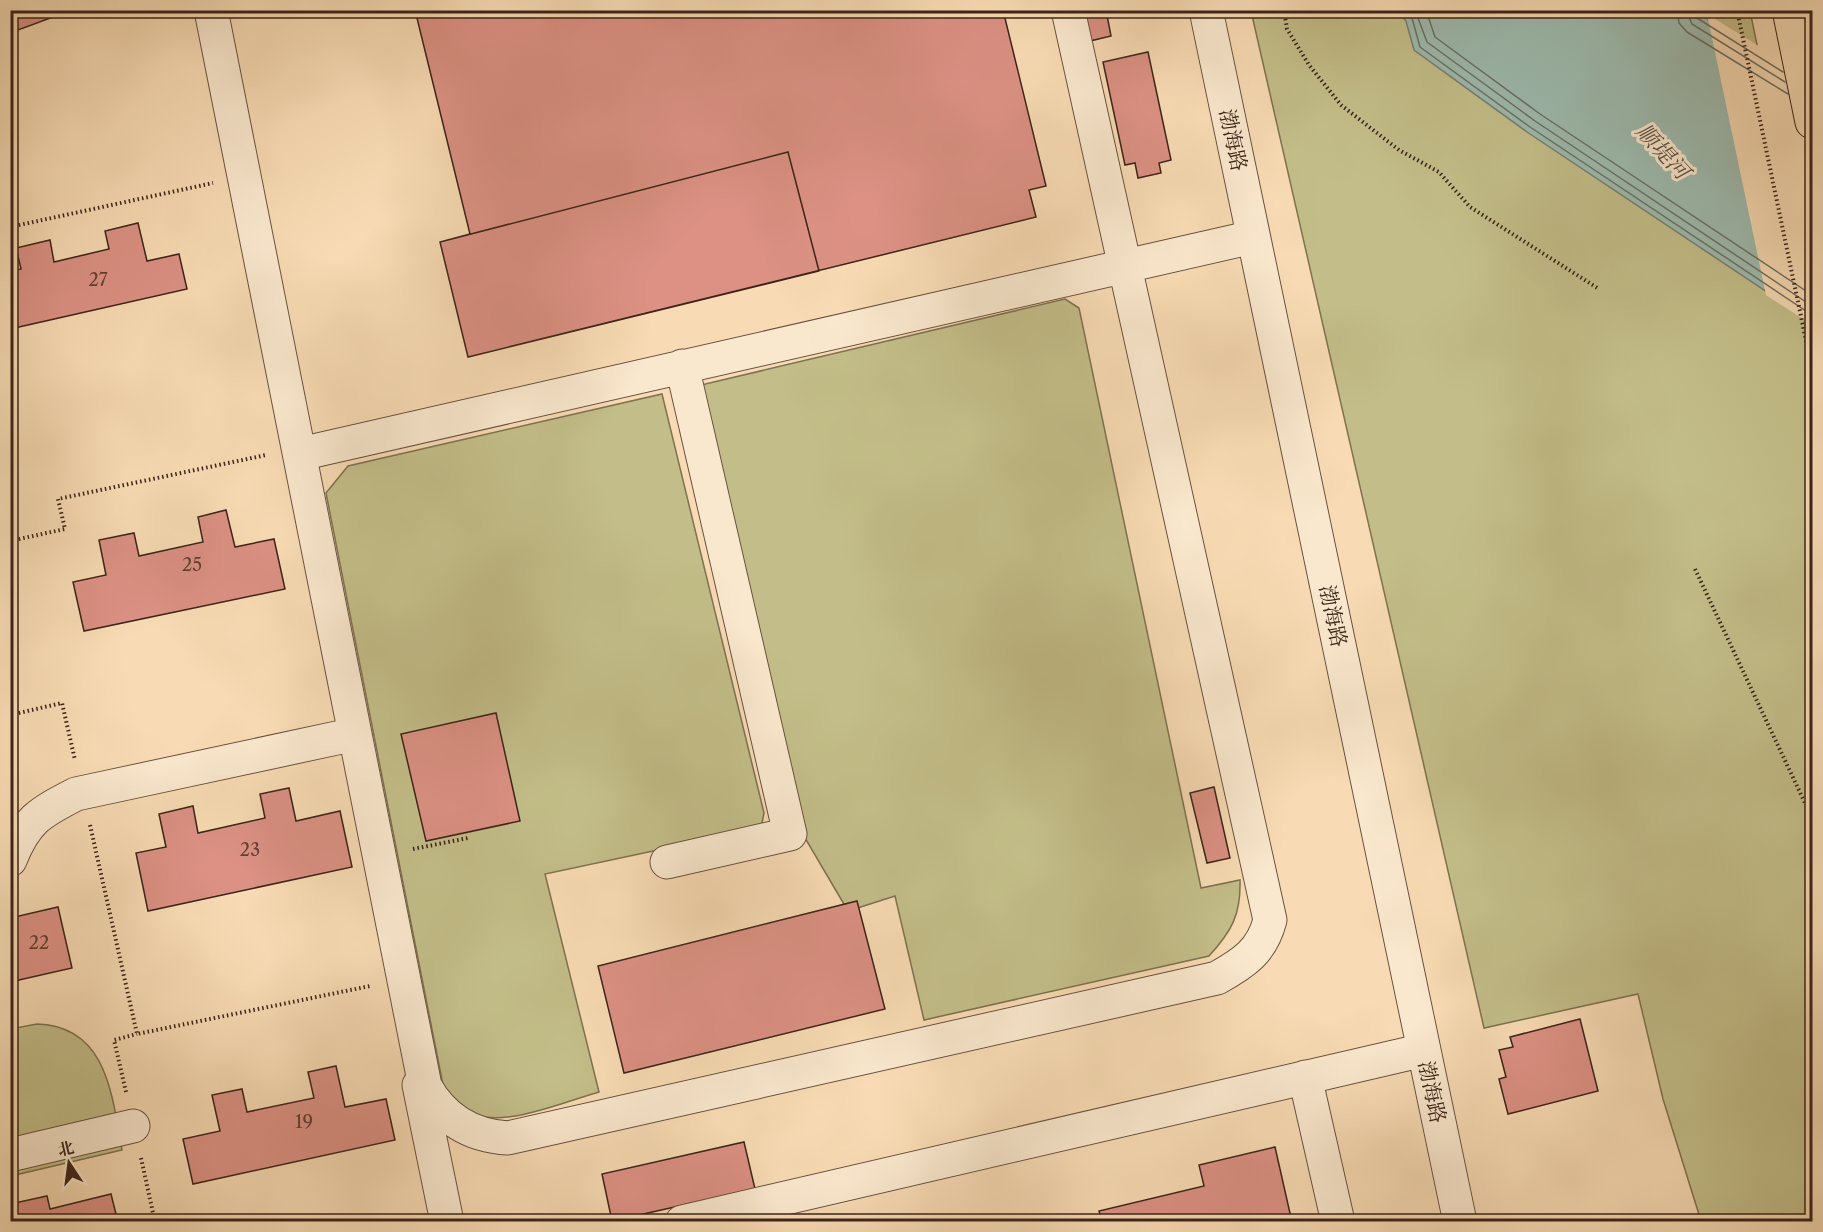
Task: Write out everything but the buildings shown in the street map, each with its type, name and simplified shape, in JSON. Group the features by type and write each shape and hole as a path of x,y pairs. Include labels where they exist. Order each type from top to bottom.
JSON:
{"main road":[{"path":"1789,10 1812,122"}],"street":[{"path":"196,10 231,178 294,452 380,856 425,1086 435,1104 450,1119 494,1137 508,1138 1217,978 1252,957 1266,936 1270,920 1068,10"},
{"path":"211,10 346,736 447,1221"},
{"name":"渤海路","path":"1206,10 1460,1221"},
{"path":"294,452 1253,237"},
{"path":"667,862 790,834 682,366"},
{"path":"10,860 28,824 51,807 82,793 346,736"},
{"path":"681,1221 1424,1050"},
{"path":"1305,1077 1338,1221"},
{"path":"10,1155 134,1126"}],"path":[{"path":"1284,10 1287,29 1309,65 1341,105 1399,150 1439,172 1470,207 1599,289"},
{"path":"1737,10 1812,369"},
{"path":"10,227 231,178"},
{"path":"10,541 65,529 58,499 294,452"},
{"path":"1695,569 1812,818"},
{"path":"10,715 62,703 137,1034 397,981"},
{"path":"380,856 468,838"}],"shaded area":[{"path":"1251,11 1750,11 1812,310 1812,1221 1701,1221 1663,1099 1638,994 1484,1028"},
{"path":"1065,299 1079,308 1201,888 1240,880 1239,903 1229,930 1209,956 924,1020 895,896 848,911 805,838 701,385"},
{"path":"662,394 764,813 761,828 545,874 599,1092 521,1115 490,1118 477,1115 459,1105 444,1090 326,493 348,466"},
{"path":"37,1024 60,1028 78,1037 92,1050 109,1086 122,1150 11,1176 10,1029"}],"water":[{"name":"顺堤河","path":"1398,11 1695,11 1812,83 1812,322 1527,132 1414,50 1406,21"}],"pier":[{"path":"1707,14 1812,79 1812,325 1766,295"}]}
